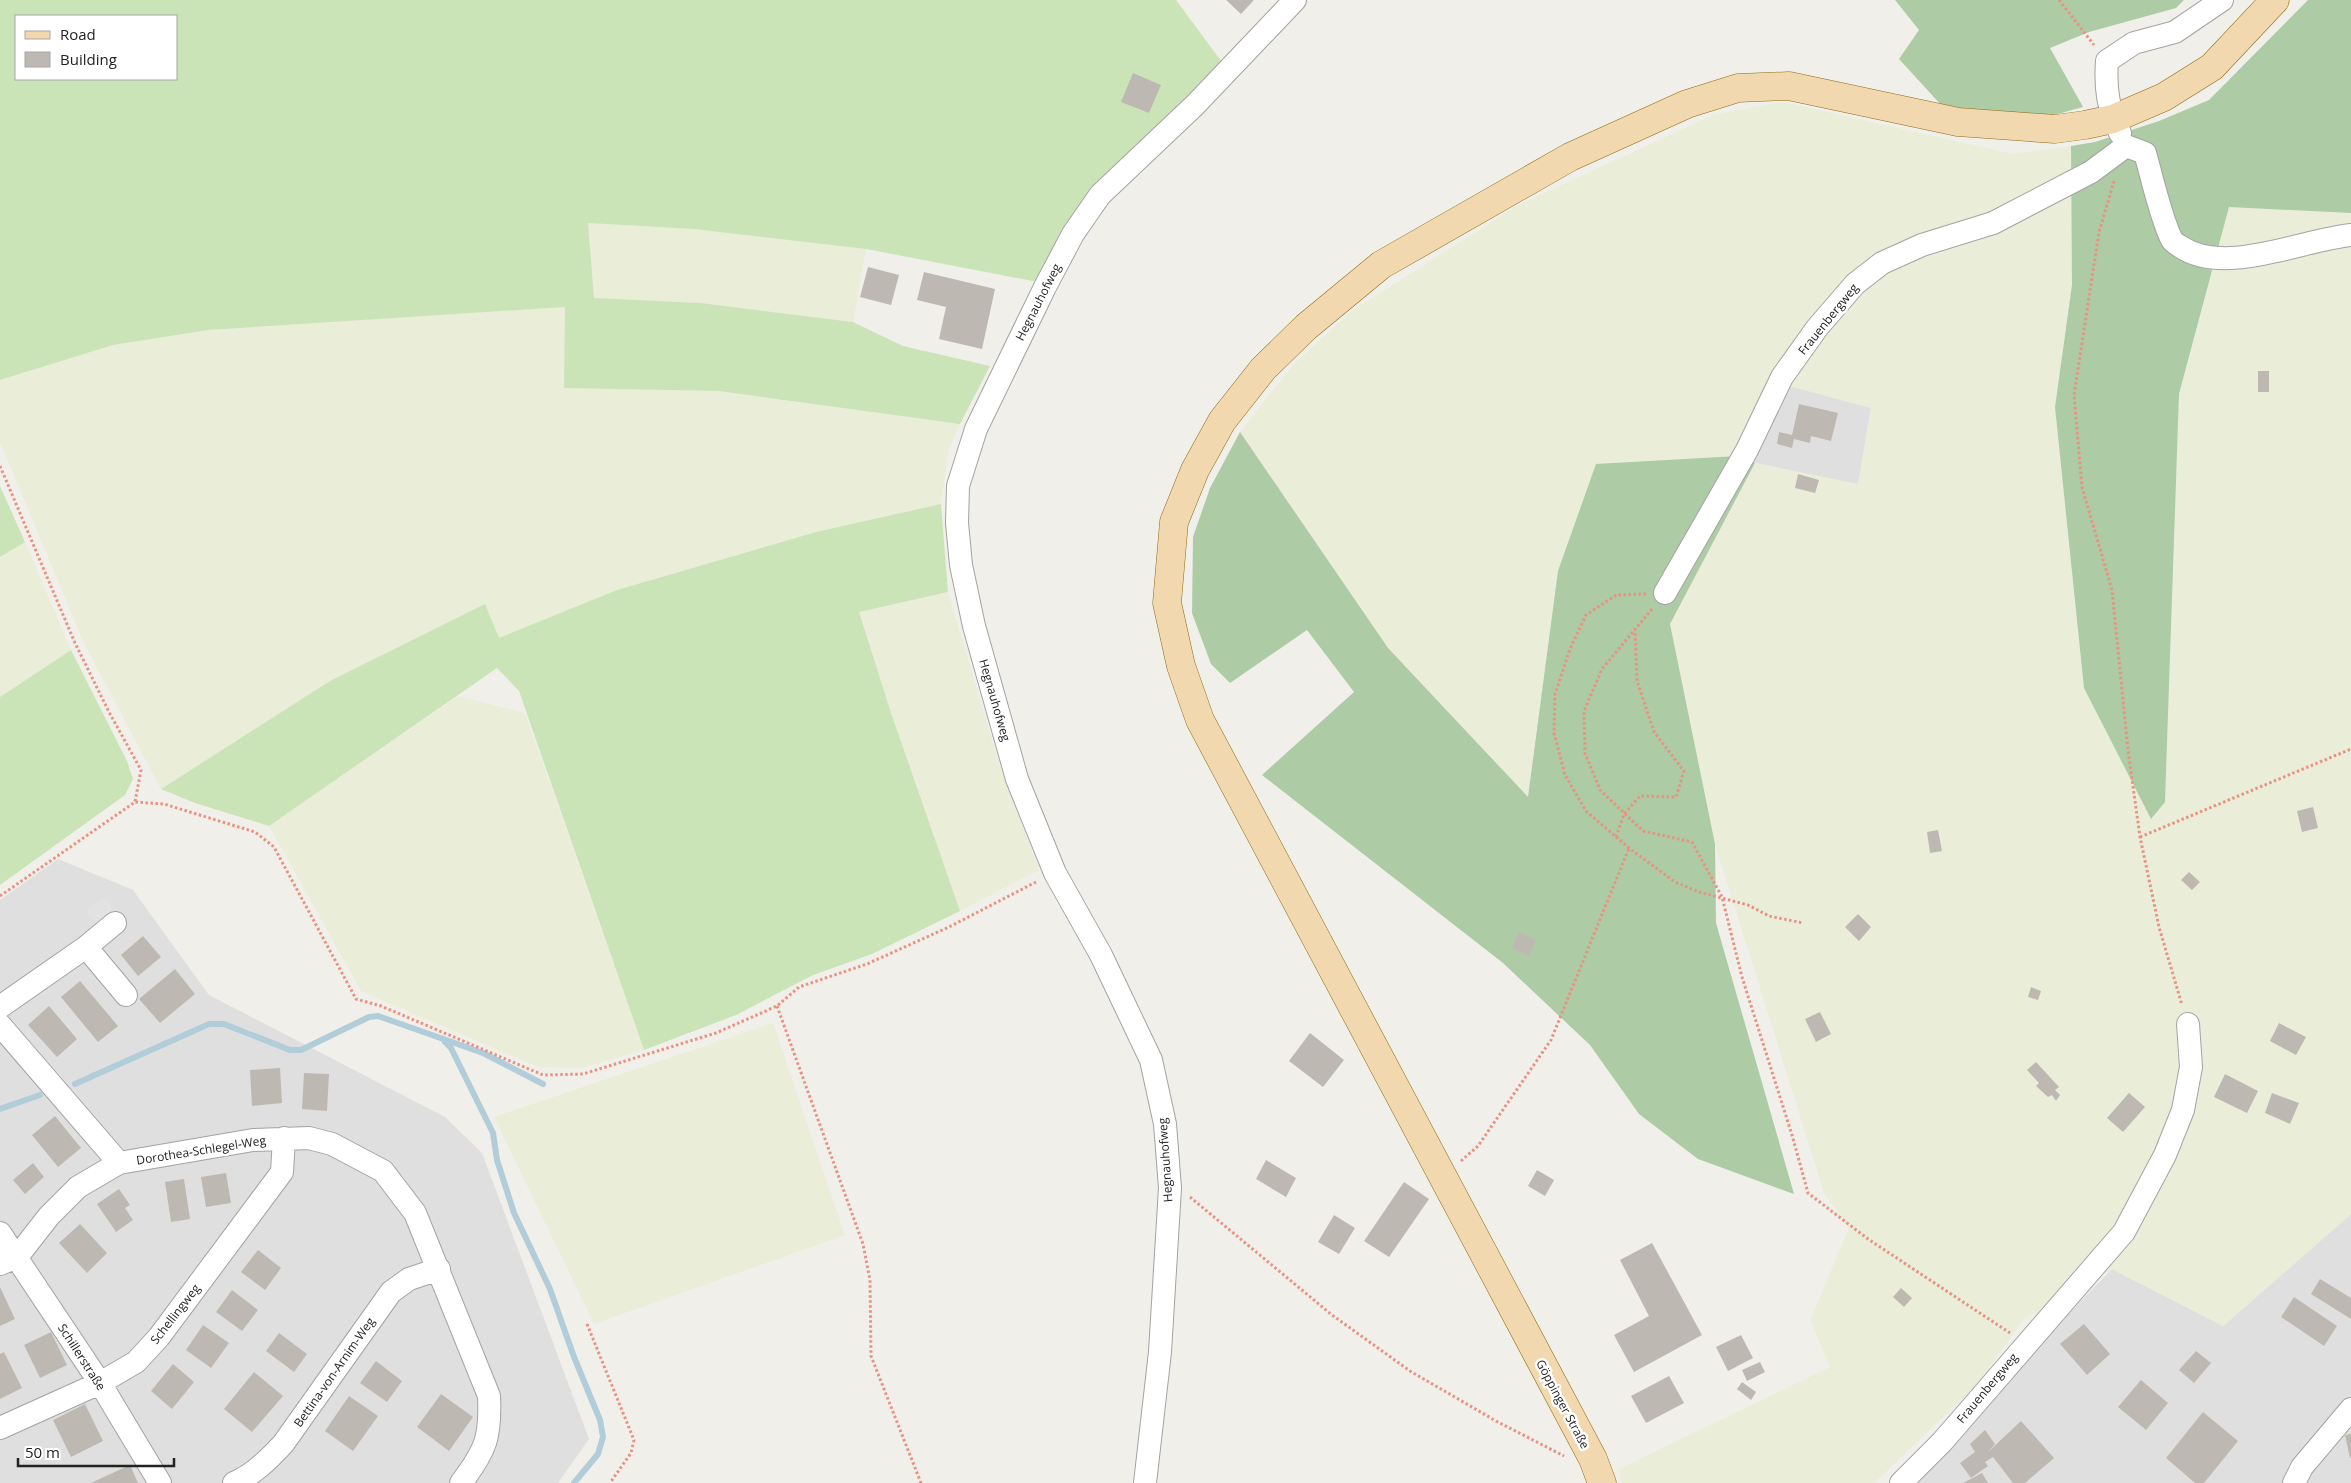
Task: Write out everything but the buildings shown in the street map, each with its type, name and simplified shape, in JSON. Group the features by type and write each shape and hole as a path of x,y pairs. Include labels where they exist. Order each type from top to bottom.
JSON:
{"main road":[{"name":"Göppinger Straße","path":"1597,1471 1200,720 1181,666 1167,603 1174,522 1196,470 1222,421 1263,369 1306,327 1381,265 1570,157 1688,104 1738,88 1789,86 1958,122 2054,129 2113,119 2164,97 2212,66 2275,0"}],"street":[{"name":"Hegnauhofweg","path":"1145,1483 1160,1352 1170,1188 1165,1124 1151,1060 1101,955 1055,872 1017,779 974,626 960,556 957,523 958,486 976,429 1045,287 1074,234 1100,195 1195,105 1295,0"},
{"path":"2222,0 2175,32 2134,44 2107,61 2105,86 2113,119 2126,146 2145,153 2173,242 2192,255 2232,258 2271,254 2329,238 2351,235"},
{"name":"Frauenbergweg","path":"1665,593 1747,450 1782,377 1817,328 1855,284 1882,263 1914,248 1993,223 2091,172 2126,146"},
{"path":"0,1007 86,946 115,922"},
{"path":"86,946 126,994"},
{"name":"Frauenbergweg","path":"1901,1483 1942,1442 2124,1232 2165,1155 2183,1110 2191,1067 2188,1024"},
{"name":"Dorothea-Schlegel-Weg","path":"0,1025 119,1163 253,1140 309,1138 332,1144 382,1171 415,1213 489,1396 490,1419 487,1443 461,1483"},
{"name":"Schellingweg","path":"0,1428 100,1383 136,1362 159,1337 282,1172 284,1138"},
{"path":"8,1260 48,1216 78,1187 119,1163"},
{"name":"Schillerstraße","path":"0,1234 8,1260 100,1383 160,1483"},
{"name":"Bettina-von-Arnim-Weg","path":"234,1483 245,1478 265,1463 283,1444 391,1292 409,1279 439,1270"},
{"path":"2294,1483 2302,1467 2351,1409"}],"path":[{"path":"2059,0 2107,61"},
{"path":"2115,180 2099,232 2074,395 2082,487 2112,590 2140,837 2159,927 2188,1024"},
{"path":"0,466 75,643 109,712 141,770 135,802"},
{"path":"1665,593 1616,595 1586,614 1570,649 1555,694 1554,733 1566,775 1586,811 1628,848 1675,882 1699,892 1748,904 1769,916 1803,923"},
{"path":"1616,837 1624,814 1640,796 1676,797 1684,771 1654,732 1637,681 1635,629 1602,669 1584,711 1585,753 1600,790 1624,814 1643,831 1692,842 1722,897 1742,977 1792,1135 1808,1193 1868,1239 2026,1343"},
{"path":"2140,837 2351,748"},
{"path":"0,896 135,802 164,804 255,832 274,847 356,1000 381,1006 543,1075 583,1074 716,1033 777,1006 799,987 867,964 949,927 1055,872"},
{"path":"1440,1176 1478,1146 1551,1040 1628,848"},
{"path":"777,1006 863,1244 870,1280 871,1356 921,1483"},
{"path":"1170,1188 1187,1194 1332,1315 1410,1371 1496,1421 1563,1456 1597,1471"},
{"path":"587,1324 634,1440 631,1452 610,1483"}],"shaded area":[{"path":"1779,383 1871,408 1858,484 1755,463 1738,456"},
{"path":"58,859 133,890 209,995 445,1117 482,1153 589,1439 558,1483 0,1483 0,900"},
{"path":"104,897 116,913 97,926 86,910"},
{"path":"2351,1214 2351,1483 1904,1483 2112,1269 2223,1326"}],"green space":[{"path":"0,0 1176,0 1224,65 1038,282 866,249 694,229 588,223 594,298 701,303 853,322 903,346 990,366 960,424 719,391 564,388 565,307 208,330 113,345 0,380"},
{"path":"1895,0 2184,0 2176,8 2089,32 2050,48 2083,107 2050,116 1943,107 1899,59 1919,30"},
{"path":"2308,0 2351,0 2351,213 2229,207 2179,394 2165,802 2151,819 2084,688 2055,407 2072,285 2071,146 2095,142 2159,121 2209,100"},
{"path":"1783,102 2013,154 2071,146 2072,285 2055,407 2084,688 2151,819 2165,802 2179,394 2229,207 2351,213 2351,1214 2223,1326 2112,1269 2024,1319 1975,1387 1874,1483 1621,1483 1619,1469 1830,1367 1810,1320 1849,1228 1824,1193 1715,844 1670,624 1755,463 1858,484 1871,408 1779,383 1738,456 1558,571 1528,798 1388,648 1240,432 1293,365 1353,310 1520,204 1713,115"},
{"path":"588,223 694,229 866,249 853,322 701,303 594,298"},
{"path":"565,307 564,388 719,391 960,424 949,448 941,504 816,532 617,590 499,639 485,605 330,681 161,789 83,641 0,442 0,380 113,345 208,330"},
{"path":"1240,432 1388,648 1528,797 1558,571 1596,464 1738,456 1755,463 1670,624 1715,844 1716,923 1794,1194 1698,1159 1639,1114 1590,1045 1503,963 1262,775 1354,692 1307,630 1230,683 1211,664 1192,613 1193,537 1210,488"},
{"path":"0,486 25,542 0,557"},
{"path":"941,504 948,592 859,612 891,713 960,911 872,954 813,975 736,1015 644,1050 519,691 497,668 269,826 195,803 161,789 330,681 485,604 499,638 617,590 816,532"},
{"path":"25,542 71,650 0,697 0,557"},
{"path":"948,592 997,757 1039,870 960,911 858,612"},
{"path":"71,650 127,761 133,779 125,795 0,885 0,697"},
{"path":"458,696 525,713 644,1050 582,1068 538,1067 361,991 269,826"},
{"path":"773,1023 845,1235 594,1324 494,1117"}],"waterway":[{"path":"75,1084 209,1024 224,1024 290,1050 301,1050 369,1017 378,1016 483,1053 543,1084"},
{"path":"445,1042 451,1048 493,1133 497,1160 514,1213 550,1289 574,1357 600,1420 603,1437 598,1454 574,1483"},
{"path":"0,1109 40,1095"}]}
